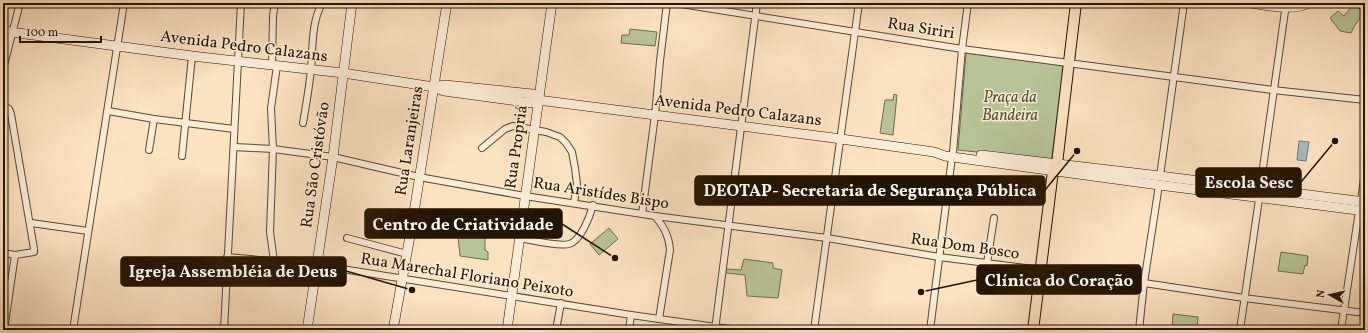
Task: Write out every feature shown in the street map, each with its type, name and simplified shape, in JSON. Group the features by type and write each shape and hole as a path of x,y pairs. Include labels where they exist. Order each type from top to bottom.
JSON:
{"main road":[{"name":"Rua São Cristóvão","path":"307,330 352,3"},
{"name":"Rua Laranjeiras","path":"393,330 447,3"},
{"name":"Rua Propriá","path":"506,330 512,296 552,3"},
{"path":"1033,330 1043,270 1076,3"},
{"path":"1251,3 1300,6 1310,3"},
{"name":"Avenida Pedro Calazans","path":"3,31 192,56 343,73 434,87 445,85 533,94 538,100 934,152 945,150 953,154 1056,169"},
{"path":"1056,169 1160,176 1363,201"},
{"path":"1056,169 1259,199 1362,211"},
{"path":"1038,330 1043,270"}],"street":[{"path":"3,69 20,3"},
{"path":"73,330 124,3"},
{"path":"224,330 241,3"},
{"path":"274,261 270,232 273,149 271,108 275,65 273,16 275,3"},
{"path":"304,123 316,15 322,3"},
{"path":"642,214 655,115 667,3"},
{"name":"Rua Siriri","path":"675,3 962,49 1274,90 1365,100"},
{"path":"715,328 757,3"},
{"path":"814,330 859,3"},
{"path":"930,330 953,154 962,49 968,3"},
{"path":"1160,176 1184,3"},
{"path":"1260,189 1286,5"},
{"path":"182,156 192,56"},
{"path":"3,105 9,109 11,114 31,223 34,251 15,255 3,253"},
{"path":"108,111 154,120 234,129"},
{"path":"149,150 154,120"},
{"path":"482,148 509,127 534,130 560,137 572,152 577,184 574,203"},
{"name":"Rua Aristídes Bispo","path":"234,147 273,149 332,157 419,177 526,196 655,216 728,225"},
{"path":"1363,201 1365,171"},
{"path":"1139,330 1144,283 1159,185"},
{"path":"1240,330 1259,199"},
{"path":"444,231 493,230 556,244 568,244 572,242 585,227 593,206"},
{"path":"1341,330 1362,211"},
{"path":"655,216 664,228 670,250 659,319"},
{"path":"987,263 994,218"},
{"path":"31,223 88,232"},
{"name":"Rua Dom Bosco","path":"728,225 827,238 939,257 1365,313"},
{"path":"347,238 406,254"},
{"path":"4,330 15,255"},
{"name":"Rua Marechal Floriano Peixoto","path":"227,257 317,265 631,315 737,330"},
{"path":"556,330 561,303"},
{"path":"629,330 631,315"}],"green space":[{"path":"1354,4 1364,13 1351,33 1340,31 1330,18 1338,11 1344,16"},
{"path":"630,29 657,32 655,46 621,43 622,35 629,35"},
{"name":"Praça da Bandeira","path":"966,53 1063,65 1064,68 1052,157 1050,160 958,150"},
{"path":"894,94 897,95 893,135 880,133 885,100 893,100"},
{"path":"609,228 618,239 599,255 590,244"},
{"path":"485,234 485,250 488,252 488,260 460,256 458,236"},
{"path":"1281,252 1308,256 1307,266 1305,265 1303,274 1278,271"},
{"path":"744,259 773,263 773,268 782,270 778,298 747,296 745,275 726,273 726,269 741,270"},
{"path":"1173,314 1198,317 1197,330 1172,327"}],"water":[{"path":"1299,141 1309,142 1306,161 1297,160"}],"place":[{"name":"Escola Sesc","path":"1335,141"},
{"name":"DEOTAP- Secretaria de Segurança Pública","path":"1077,151"},
{"name":"Centro de Criatividade","path":"615,258"},
{"name":"Igreja Assembléia de Deus","path":"412,290"},
{"name":"Clínica do Coração","path":"921,292"}]}
